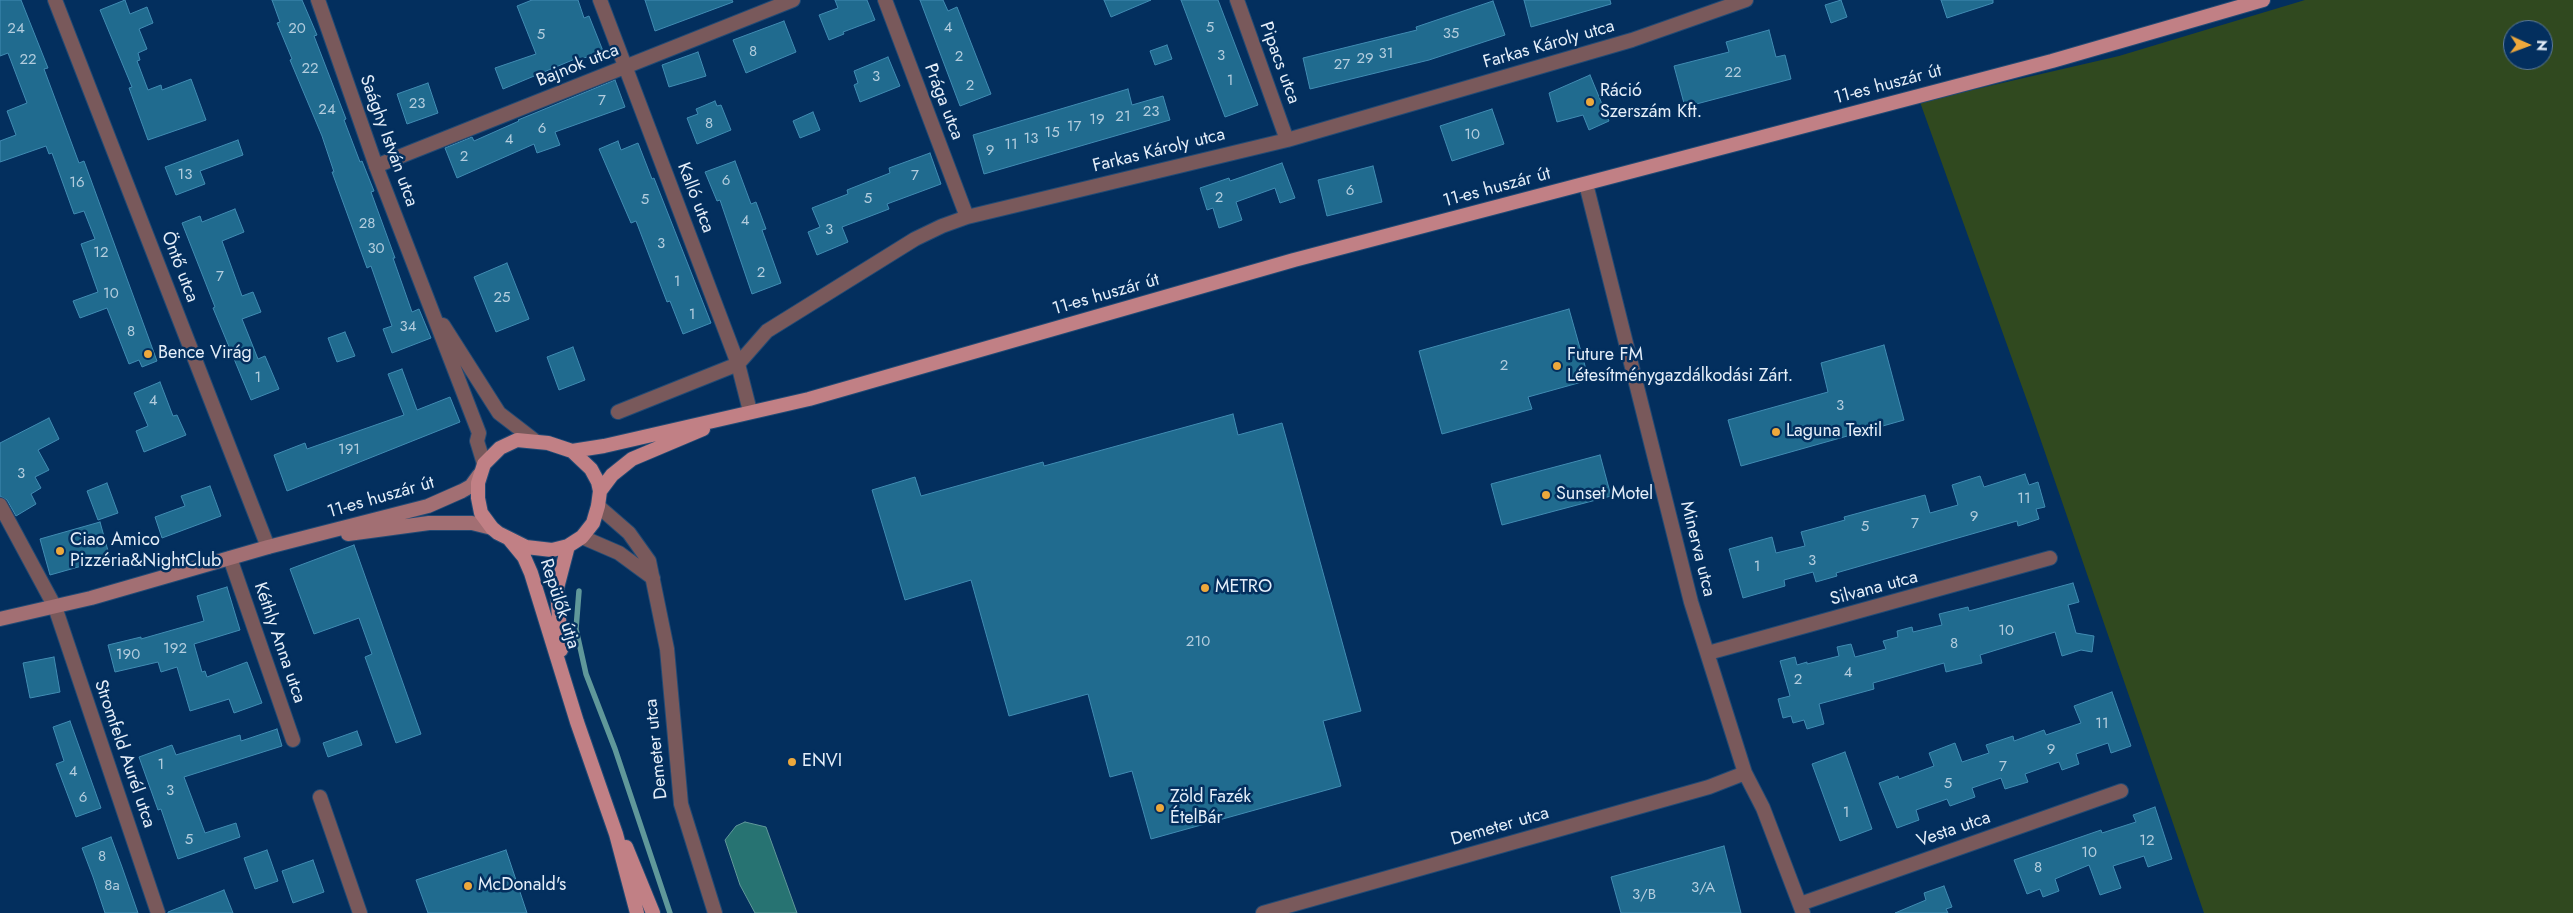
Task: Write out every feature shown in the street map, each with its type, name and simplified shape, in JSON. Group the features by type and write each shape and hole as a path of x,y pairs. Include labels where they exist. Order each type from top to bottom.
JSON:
{"main road":[{"name":"11-es huszár út","path":"745,412 809,399 1294,260 2052,60 2263,0"},
{"path":"745,412 637,456 612,475 600,491 593,524 582,536 568,546 542,550 510,540 492,528 481,512 478,498 482,470 500,448 517,440 534,440 572,451 604,446 745,412"},
{"path":"572,451 591,469 600,491"},
{"name":"11-es huszár út","path":"0,619 55,607 268,547 428,506 471,486 482,470"},
{"name":"11-es huszár út","path":"286,543 429,523 472,523 492,528"},
{"name":"Repülők útja","path":"510,540 524,557 530,573 564,683 616,834"},
{"name":"Repülők útja","path":"564,683 557,588 568,546"},
{"path":"616,834 637,913"},
{"path":"616,834 627,848 653,913"}],"street":[{"name":"Öntő utca","path":"55,0 268,547"},
{"name":"Saághy István utca","path":"318,0 376,166 426,294 451,366 479,433 477,441 482,470"},
{"name":"Kalló utca","path":"600,0 624,68 738,364 745,412"},
{"name":"Bajnok utca","path":"376,166 793,0"},
{"name":"Prága utca","path":"885,0 966,217"},
{"name":"Pipacs utca","path":"1237,0 1287,140"},
{"name":"Farkas Károly utca","path":"618,412 738,364 767,331 915,239 966,217 1287,140 1632,40 1746,0"},
{"name":"Minerva utca","path":"1586,184 1691,602 1745,773 1763,808 1801,908"},
{"name":"Saághy István utca","path":"426,294 499,413 534,440"},
{"name":"Stromfeld Aurél utca","path":"0,505 55,607 158,913"},
{"name":"Demeter utca","path":"598,506 634,540 649,561 666,649 681,804 715,913"},
{"path":"582,536 619,553 653,578"},
{"name":"Kéthly Anna utca","path":"230,558 293,740"},
{"name":"Silvana utca","path":"1708,653 2050,558"},
{"name":"Demeter utca","path":"1263,913 1292,909 1709,787 1745,773"},
{"name":"Vesta utca","path":"1801,908 2121,791"},
{"path":"320,797 360,913"}],"shaded area":[{"path":"2305,0 2573,0 2573,913 2204,913 2030,409 1920,102 2119,56"},
{"path":"745,822 766,827 797,913 755,913 740,885 725,840 736,826"}],"building":[{"path":"0,0 21,0 48,68 44,69 79,163 84,161 157,361 142,367 139,360 129,364 107,308 80,318 73,301 98,292 81,244 95,239 84,211 74,214 52,153 49,154 46,146 0,162 0,141 16,135 7,111 27,103 8,53 0,56"},
{"path":"125,0 130,14 147,7 153,23 139,29 147,49 138,53 140,60 137,61 148,90 161,85 162,90 191,79 206,120 148,140 129,88 132,87 100,10"},
{"path":"272,0 302,0 317,35 314,36 346,119 344,120 360,162 362,161 374,191 371,192 412,312 419,309 431,338 392,353 383,329 392,326 371,266 367,268 332,172 334,172 322,136 290,60 292,59 277,23 280,22"},
{"path":"532,0 578,0 584,18 589,16 603,51 576,61 575,59 503,89 495,68 536,54 517,6"},
{"path":"645,0 732,0 733,2 655,31"},
{"path":"835,0 867,0 875,20 843,32 844,34 829,40 819,15 838,8"},
{"path":"920,0 943,0 948,11 957,7 991,94 960,106"},
{"path":"1104,0 1151,0 1111,17"},
{"path":"1181,0 1218,0 1258,105 1225,117"},
{"path":"1524,0 1610,0 1611,4 1531,27"},
{"path":"1841,0 1847,17 1831,23 1825,5"},
{"path":"1941,0 1993,0 1993,3 1947,18"},
{"path":"1493,1 1505,35 1429,60 1310,89 1303,58 1417,30 1416,27"},
{"path":"784,21 796,52 746,73 733,40"},
{"path":"1769,30 1776,57 1785,55 1791,79 1685,107 1674,66 1729,52 1726,42"},
{"path":"1167,45 1172,59 1155,65 1150,51"},
{"path":"698,52 706,76 669,87 662,65"},
{"path":"888,57 900,86 860,102 854,85 858,83 854,71"},
{"path":"1590,75 1609,121 1589,130 1583,115 1557,122 1549,93"},
{"path":"615,80 625,107 555,132 560,145 537,153 534,144 457,178 445,148 472,137 474,141 518,120"},
{"path":"428,83 438,113 407,124 397,94"},
{"path":"1128,89 1132,105 1163,96 1170,120 984,174 973,135"},
{"path":"715,101 717,106 721,105 731,130 697,144 687,118 698,114 696,109"},
{"path":"1492,109 1504,144 1452,161 1440,126"},
{"path":"813,112 820,130 800,138 793,121"},
{"path":"238,140 243,155 200,171 205,184 176,195 165,167"},
{"path":"618,141 621,150 638,143 652,179 654,178 711,323 683,334 670,301 667,302 636,221 631,223 599,149"},
{"path":"930,153 941,184 887,204 889,209 842,227 848,242 817,255 808,232 820,227 812,208 848,194 847,190 890,173 889,168"},
{"path":"735,161 751,204 756,202 766,229 762,230 781,283 752,294 720,200 717,201 705,172"},
{"path":"1282,163 1295,198 1280,203 1275,188 1236,202 1242,220 1219,228 1213,208 1207,210 1200,188 1229,178 1230,181"},
{"path":"1373,166 1382,202 1327,216 1318,180"},
{"path":"235,209 244,232 222,241 242,296 253,292 261,312 242,319 258,359 265,356 279,389 251,400 213,308 215,307 182,223 200,216 202,222"},
{"path":"507,263 529,319 496,332 474,277"},
{"path":"1569,309 1589,380 1528,397 1532,409 1442,434 1419,351"},
{"path":"345,332 355,356 337,362 328,338"},
{"path":"1884,345 1904,420 1741,466 1728,420 1828,392 1821,363"},
{"path":"573,347 585,380 559,390 547,357"},
{"path":"402,369 417,410 450,397 460,422 287,491 274,455 305,443 307,449 404,415 388,374"},
{"path":"160,382 173,416 177,415 186,435 144,452 136,431 148,426 134,393"},
{"name":"METRO","path":"1233,414 1238,435 1282,423 1361,711 1323,721 1341,786 1151,839 1132,771 1110,777 1088,694 1009,716 971,580 905,600 872,490 915,477 921,496 1043,462 1044,466"},
{"path":"49,418 59,439 38,450 49,470 35,477 41,488 31,494 36,504 16,516 7,500 0,496 0,443"},
{"path":"1600,455 1611,496 1502,525 1491,484"},
{"path":"2025,474 2029,485 2038,482 2045,507 2036,509 2039,519 2018,526 2017,521 1836,573 1837,576 1816,582 1813,572 1784,580 1785,586 1743,598 1729,549 1772,537 1776,553 1805,546 1801,532 1845,520 1844,517 1925,495 1930,513 1958,505 1952,485 1980,476 1984,487"},
{"path":"107,483 118,513 98,520 87,491"},
{"path":"210,486 221,516 162,538 155,517 185,506 181,496"},
{"path":"100,522 110,558 50,575 40,539"},
{"path":"354,545 421,734 396,743 365,657 372,654 359,618 314,634 290,569"},
{"path":"2073,583 2079,602 2068,605 2076,633 2094,636 2092,652 2081,650 2062,656 2055,632 1980,655 1982,663 1946,672 1944,663 1873,683 1874,689 1819,704 1824,724 1807,729 1804,720 1793,723 1791,716 1783,718 1778,699 1790,696 1780,661 1795,657 1797,665 1807,662 1807,664 1839,656 1837,647 1851,644 1855,657 1886,649 1883,641 1898,637 1897,631 1912,627 1913,632 1942,625 1939,614 1968,607 1969,611"},
{"path":"227,587 240,630 194,644 202,672 205,671 207,677 247,662 262,703 234,713 229,699 190,711 177,667 161,672 158,662 115,672 108,645 141,637 141,639 204,621 197,596"},
{"path":"54,657 60,692 30,698 23,663"},
{"path":"2112,692 2131,746 2111,753 2108,743 2076,754 2079,764 2062,770 2059,762 2025,774 2028,782 2005,789 2001,778 1972,788 1975,797 1950,806 1947,799 1916,810 1919,820 1897,828 1879,783 1898,776 1899,779 1934,766 1929,753 1955,743 1962,762 1989,753 1986,745 2013,736 2014,741 2044,730 2046,735 2081,723 2074,706"},
{"path":"70,721 101,808 76,817 56,764 64,761 53,727"},
{"path":"277,729 282,746 184,777 205,833 236,823 240,837 178,859 161,809 158,810 139,757 172,745 176,755 240,735 241,741"},
{"path":"357,731 362,745 328,757 323,743"},
{"path":"1845,752 1872,829 1840,841 1812,764"},
{"path":"2155,807 2172,859 2148,867 2144,856 2113,866 2121,888 2100,895 2089,865 2055,879 2059,891 2043,897 2040,889 2027,894 2014,860 2101,830 2102,833 2136,822 2133,815"},
{"path":"111,837 138,913 105,913 82,848"},
{"path":"1724,846 1741,913 1621,913 1611,877"},
{"path":"267,850 278,881 255,889 244,858"},
{"name":"McDonald's","path":"506,850 527,913 428,913 416,880"},
{"path":"313,860 324,892 293,903 282,871"},
{"path":"1944,886 1952,907 1946,909 1948,913 1895,913 1926,900 1924,893"},
{"path":"224,890 233,913 168,913 168,912"}],"waterway":[{"path":"579,591 576,629 586,674 615,749 670,913"}],"place":[{"name":"Ráció Szerszám Kft.","path":"1590,102"},
{"name":"Bence Virág","path":"148,354"},
{"name":"Future FM Létesítménygazdálkodási Zárt.","path":"1557,366"},
{"name":"Laguna Textil","path":"1776,432"},
{"name":"Sunset Motel","path":"1546,495"},
{"name":"Ciao Amico Pizzéria&NightClub","path":"60,551"},
{"name":"METRO","path":"1205,588"},
{"name":"ENVI","path":"792,762"},
{"name":"Zöld Fazék ÉtelBár","path":"1160,808"},
{"name":"McDonald's","path":"468,886"}]}
